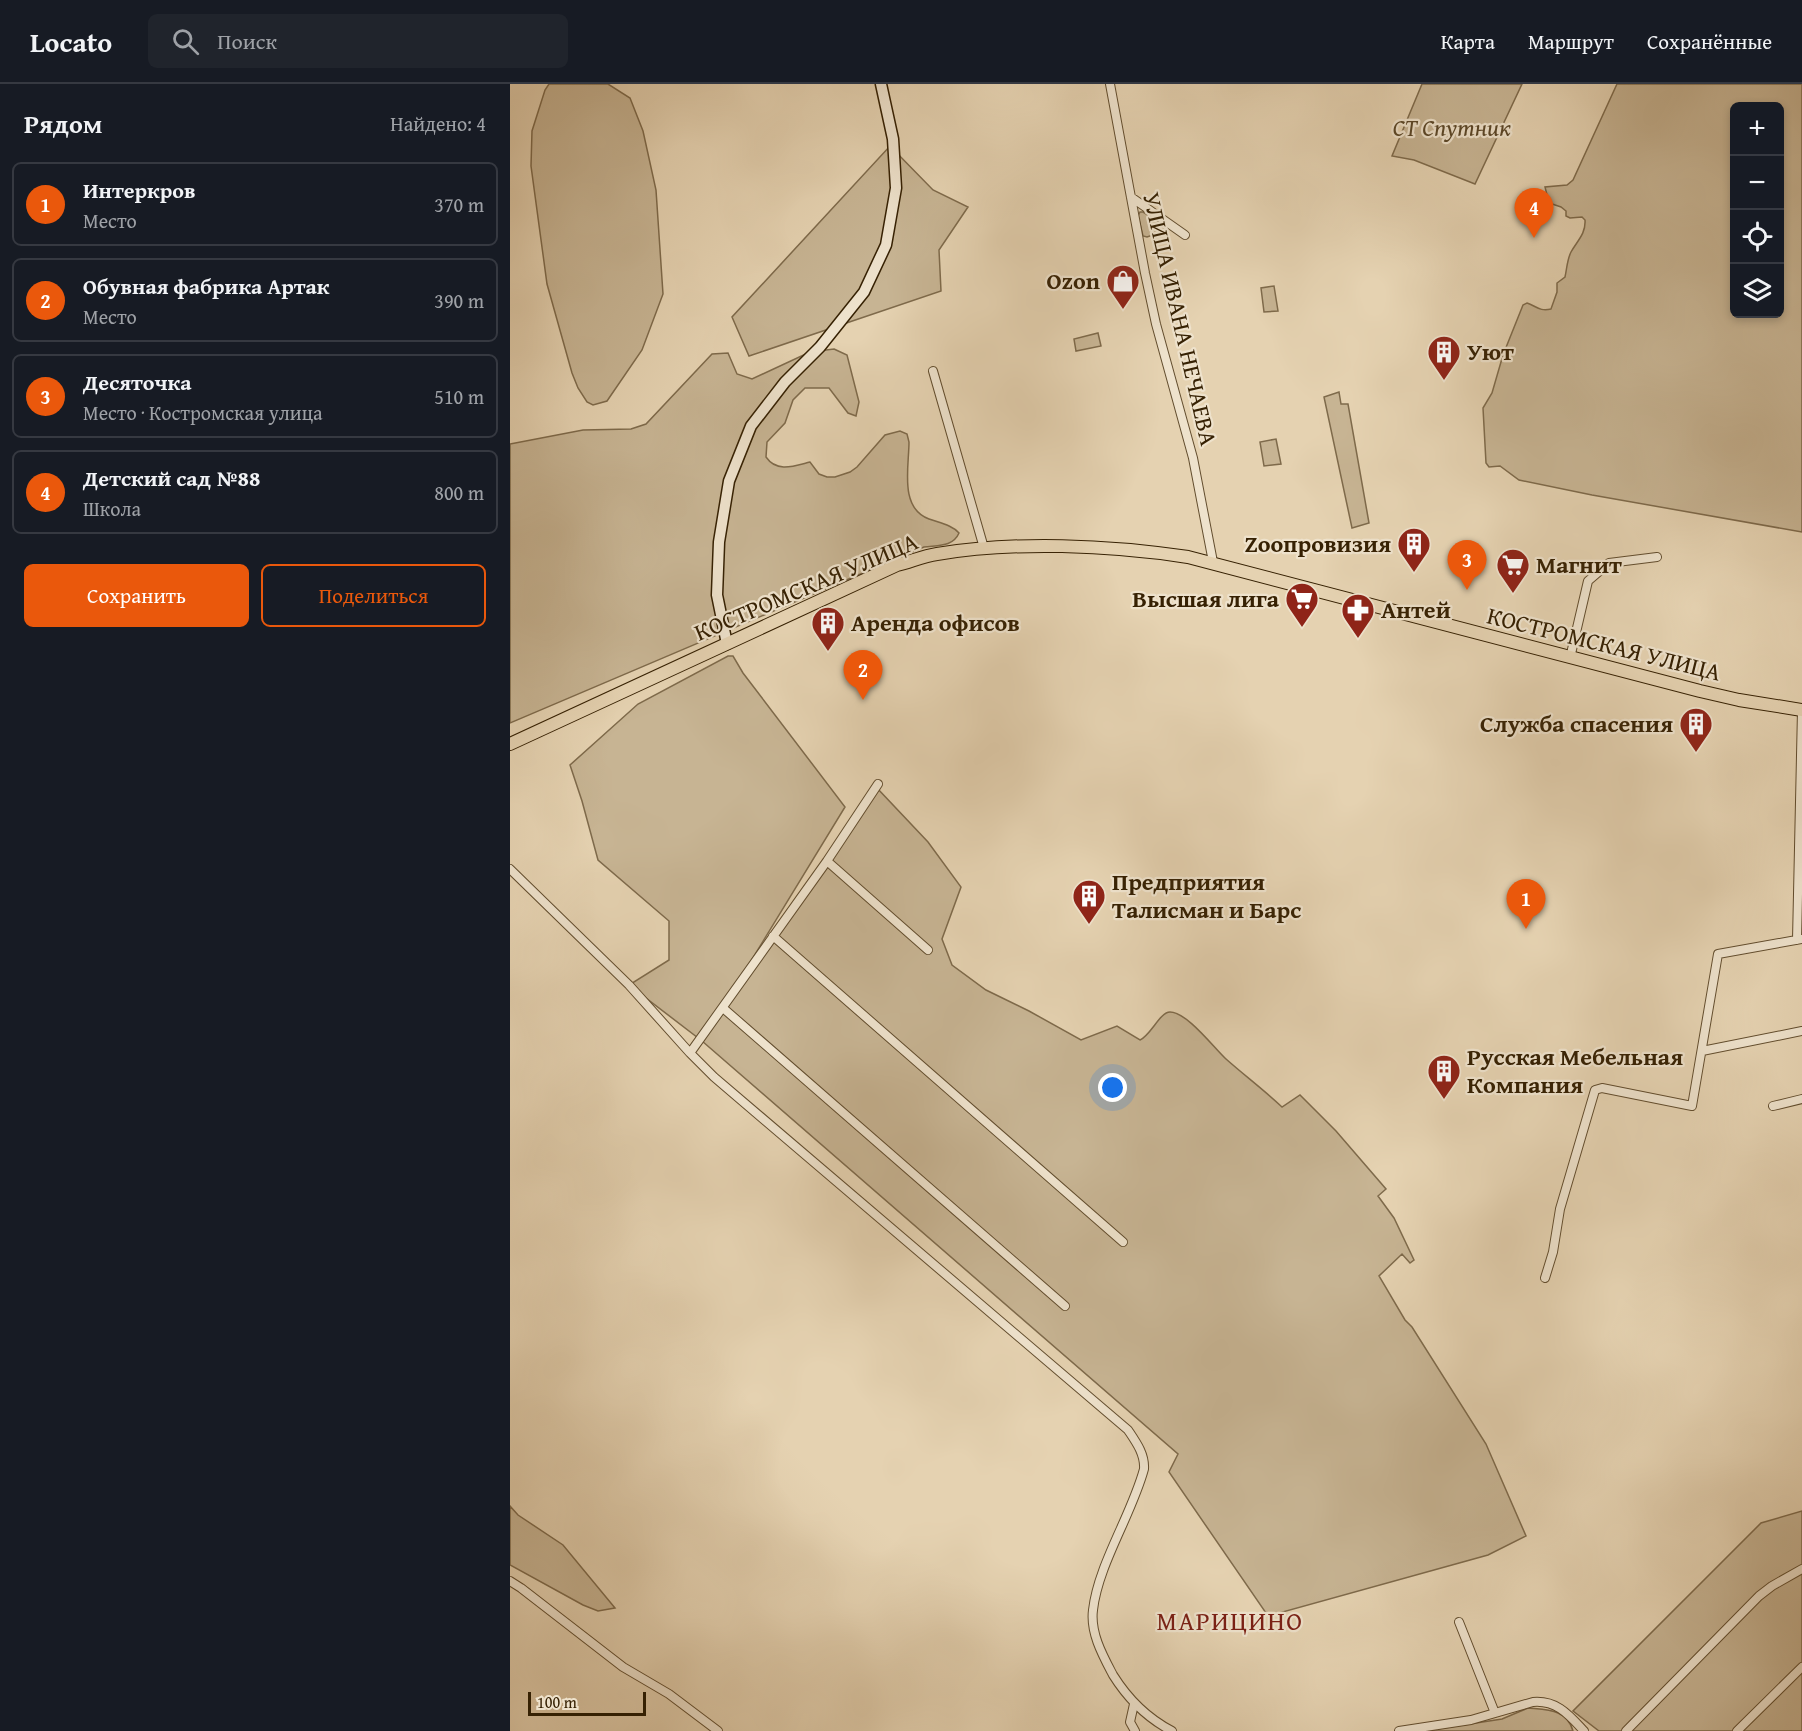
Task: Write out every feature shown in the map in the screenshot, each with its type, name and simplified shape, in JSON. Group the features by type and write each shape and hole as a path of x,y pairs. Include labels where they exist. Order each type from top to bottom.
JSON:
{"main road":[{"path":"727,644 717,595 719,542 729,481 751,426 785,382 820,347 864,292 886,245 896,188 892,139 881,84"},
{"name":"КОСТРОМСКАЯ УЛИЦА","path":"510,744 897,565 934,555 984,548 1064,547 1140,550 1213,562 1570,658 1739,700 1802,710"}],"street":[{"name":"УЛИЦА ИВАНА НЕЧАЕВА","path":"1110,84 1156,324 1193,458 1213,562"},
{"path":"1131,197 1185,235"},
{"path":"933,371 984,548"},
{"path":"1570,658 1588,581 1609,563 1657,557"},
{"path":"1545,1278 1553,1252 1560,1209 1595,1090 1602,1088 1692,1106 1718,954 1799,940 1802,710"},
{"path":"690,1053 827,861 878,784"},
{"path":"827,861 928,950"},
{"path":"510,869 629,985 690,1053 723,1085 1128,1430 1140,1447 1145,1463 1142,1478 1107,1562 1092,1612 1096,1636 1105,1660 1134,1704 1143,1713 1172,1731"},
{"path":"773,936 1123,1242"},
{"path":"723,1008 1065,1306"},
{"path":"1702,1050 1802,1032"},
{"path":"1773,1106 1802,1099"},
{"path":"1626,1731 1759,1596 1802,1569"},
{"path":"510,1581 623,1667 669,1694 718,1731"},
{"path":"1460,1622 1495,1713"},
{"path":"1737,1731 1802,1667"},
{"path":"1399,1731 1471,1720 1533,1702 1553,1703 1584,1731"},
{"path":"1134,1704 1130,1722 1135,1731"}],"green space":[{"path":"549,84 608,84 630,98 643,131 656,190 663,294 642,350 607,401 593,405 587,402 572,373 547,284 531,166 532,131"},
{"name":"СТ Спутник","path":"1422,84 1522,84 1475,184 1414,160 1392,156"},
{"path":"1617,84 1802,84 1802,532 1519,480 1500,466 1489,467 1486,463 1483,408 1492,393 1503,355 1523,305 1527,303 1541,309 1551,309 1557,292 1557,283 1565,277 1570,255 1584,229 1585,220 1582,217 1570,218 1566,216 1566,211 1561,207 1549,203 1545,187 1567,185 1573,180"},
{"path":"890,146 933,190 968,207 939,250 941,291 749,356 732,317"},
{"path":"1140,212 1166,226 1165,231 1147,237 1143,236 1138,216"},
{"path":"1274,286 1278,311 1264,312 1261,288"},
{"path":"1098,333 1101,346 1076,351 1074,339"},
{"path":"834,349 847,355 859,402 856,416 848,413 829,388 805,388 793,400 785,423 767,442 766,457 770,462 781,467 810,462 819,474 835,477 857,467 885,435 900,431 907,434 909,442 907,474 909,496 913,506 920,514 956,530 959,533 956,538 949,543 924,547 510,723 510,444 583,430 631,429 646,424 712,354 728,353 737,374 752,379 810,352"},
{"path":"1339,392 1341,404 1348,404 1369,523 1352,528 1324,397"},
{"path":"1276,439 1281,464 1264,466 1260,442"},
{"path":"728,656 733,656 743,673 845,807 710,1028 876,787 928,842 961,887 942,939 952,965 986,990 1081,1040 1117,1026 1140,1040 1166,1013 1177,1014 1200,1031 1226,1059 1282,1107 1300,1095 1336,1131 1386,1189 1378,1196 1394,1218 1414,1260 1410,1263 1402,1254 1379,1276 1486,1444 1526,1536 1488,1555 1268,1616 1169,1472 1178,1454 702,1041 629,985 669,960 669,921 598,860 570,765 638,704"},
{"path":"510,1506 518,1515 563,1545 615,1608 598,1611 583,1605 510,1565"},
{"path":"1802,1511 1802,1731 1599,1731 1573,1711 1761,1523"},
{"path":"1528,1708 1549,1710 1561,1715 1566,1718 1573,1731 1424,1731 1502,1719"}],"place":[{"name":"Детский сад №88","path":"1534,238"},
{"name":"Ozon","path":"1123,310"},
{"name":"Уют","path":"1444,381"},
{"name":"Zоопровизия","path":"1414,573"},
{"name":"Десяточка","path":"1467,590"},
{"name":"Магнит","path":"1513,594"},
{"name":"Высшая лига","path":"1302,628"},
{"name":"Антей","path":"1358,639"},
{"name":"Аренда офисов","path":"828,652"},
{"name":"Обувная фабрика Артак","path":"863,700"},
{"name":"Служба спасения","path":"1696,753"},
{"name":"Предприятия Талисман и Барс","path":"1089,925"},
{"name":"Интеркров","path":"1526,929"},
{"name":"Русская Мебельная Компания","path":"1444,1100"}],"district":[{"name":"МАРИЦИНО","path":"1230,1621"}]}
